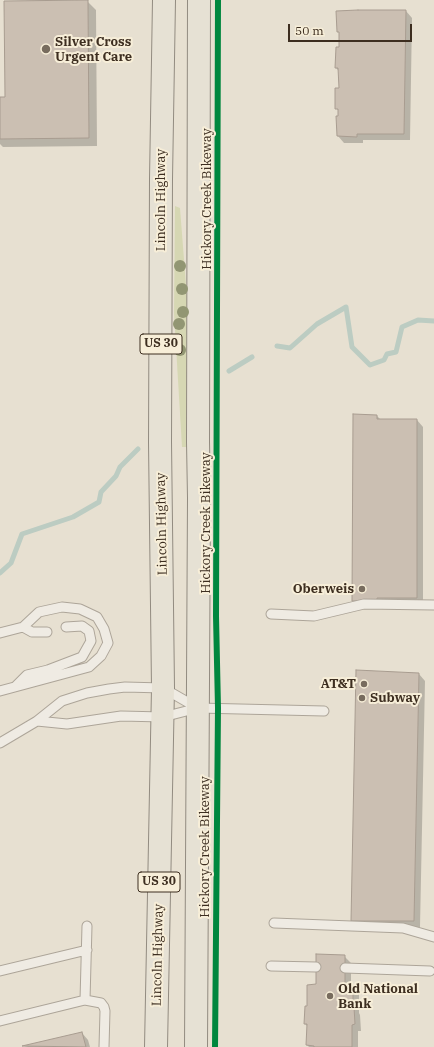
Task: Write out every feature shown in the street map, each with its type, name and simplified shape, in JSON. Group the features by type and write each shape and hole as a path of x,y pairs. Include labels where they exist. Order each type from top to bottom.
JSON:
{"main road":[{"name":"Lincoln Highway","path":"156,1047 163,717 160,442 161,179 164,0"},
{"name":"US 30","path":"196,1047 199,0"}],"lane":[{"path":"271,614 314,616 364,604 434,605"},
{"path":"0,633 23,627 39,612 62,607 80,609 97,617 104,629 108,642 101,656 89,667 0,692"},
{"path":"16,687 27,675 48,670 82,657 91,641 89,631 82,626 66,627"},
{"path":"23,627 32,632 47,632"},
{"path":"0,743 37,721 62,701 87,693 125,687 163,688 198,708"},
{"path":"37,721 67,724 121,716 163,717 198,708 324,711"},
{"path":"274,923 403,928 434,936"},
{"path":"85,1000 87,926"},
{"path":"0,971 86,950"},
{"path":"271,966 316,967"},
{"path":"345,968 430,971"},
{"path":"0,1021 85,1000 101,1003 105,1011 104,1047"}],"green space":[{"path":"175,206 180,208 188,311 188,447 182,447 174,313"}],"building":[{"name":"Silver Cross Urgent Care","path":"88,0 89,138 0,139 0,97 5,97 4,1"},
{"path":"406,10 404,134 357,134 357,137 337,136 336,116 338,116 338,109 335,109 335,88 339,88 338,68 335,68 336,47 339,47 339,32 337,32 336,11"},
{"path":"353,414 377,415 377,419 417,419 417,598 377,598 377,601 352,601"},
{"path":"356,670 419,673 414,921 351,921"},
{"name":"Old National Bank","path":"316,954 345,955 345,985 353,986 355,1024 352,1025 352,1047 314,1047 306,1045 307,1024 304,1024 305,1006 307,1006 307,985 316,984"},
{"path":"82,1032 86,1047 22,1046"}],"waterway":[{"path":"277,346 290,348 317,324 346,307 352,347 370,365 384,360 387,354 396,352 402,327 418,320 434,321"},
{"path":"229,371 252,357"},
{"path":"0,573 11,563 22,534 73,517 99,502 101,492 116,476 120,467 138,449"}],"cycle path":[{"name":"Hickory Creek Bikeway","path":"215,1047 218,708 216,616 218,0"}],"place":[{"name":"Silver Cross Urgent Care","path":"46,49"},
{"name":"Oberweis","path":"362,589"},
{"name":"AT&T","path":"364,684"},
{"name":"Subway","path":"362,698"},
{"name":"Old National Bank","path":"330,996"}]}
